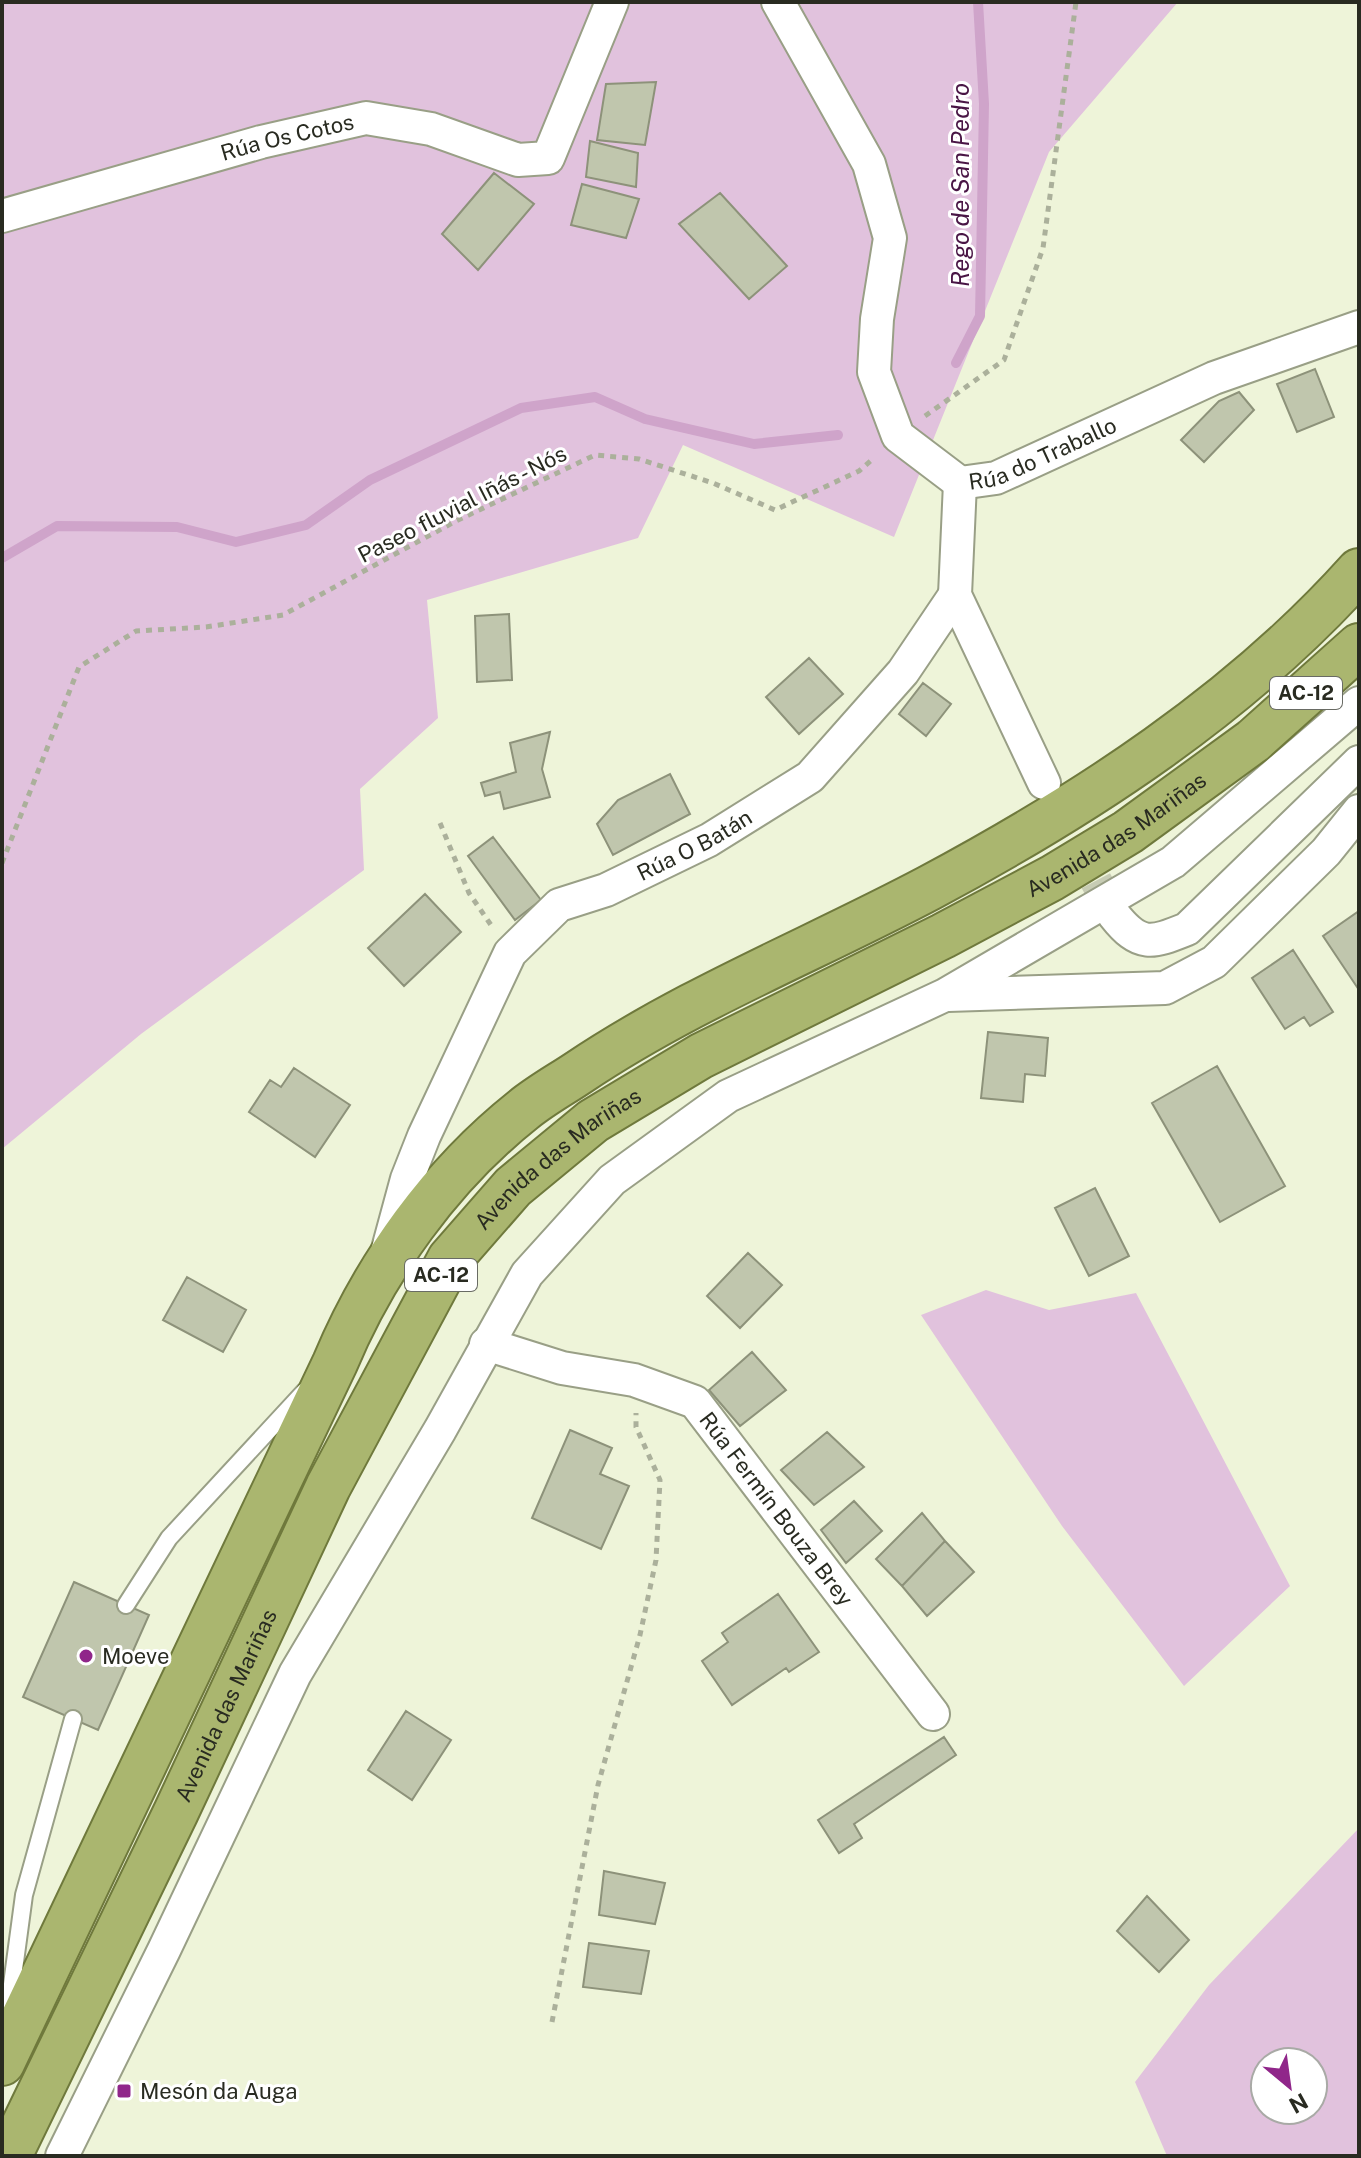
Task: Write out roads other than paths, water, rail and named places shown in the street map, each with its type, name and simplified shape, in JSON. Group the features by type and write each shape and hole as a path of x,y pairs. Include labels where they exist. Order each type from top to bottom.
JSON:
{"highway":[{"name":"AC-12","path":"2,2063 352,1322 416,1220 476,1153 523,1109 611,1051 690,1006 928,888 1134,765 1198,718 1284,645 1359,571"},
{"name":"Avenida das Mariñas","path":"9,2156 176,1812 328,1487 450,1259 513,1187 593,1121 701,1056 943,936 1052,878 1128,832 1253,741 1359,646"}],"street":[{"name":"Rúa Os Cotos","path":"2,216 261,142 366,118 431,129 518,160 548,158 612,2"},
{"name":"Rúa do Traballo","path":"778,2 869,164 878,194 890,238 877,319 874,372 898,436 960,483 996,478 1214,378 1359,327"},
{"path":"960,483 955,595 1044,783"},
{"name":"Rúa O Batán","path":"382,1272 407,1179 424,1136 510,953 559,905 606,890 709,840 810,777 903,672 955,595"},
{"path":"62,2156 295,1674 440,1430 527,1274 612,1180 728,1096 945,995 1173,862 1359,703"},
{"path":"1114,915 1129,934 1156,942 1187,929 1359,762"},
{"path":"945,995 1165,988 1214,962 1326,852 1359,811"},
{"name":"Rúa Fermín Bouza Brey","path":"486,1344 562,1368 634,1380 695,1402 933,1714"}],"lane":[{"path":"126,1605 169,1538 297,1399 335,1363"},
{"path":"2,2043 24,1895 73,1719"}],"waterway":[{"name":"Rego de San Pedro","path":"956,363 980,316 984,104 978,2"},
{"name":"Rego de San Pedro","path":"2,558 57,526 177,527 236,542 306,525 370,480 521,408 595,397 645,419 754,444 838,435"}],"tunnel":[{"path":"1051,796 1114,915"}],"place":[{"name":"Moeve","path":"86,1656"},
{"name":"Mesón da Auga","path":"124,2091"}]}
